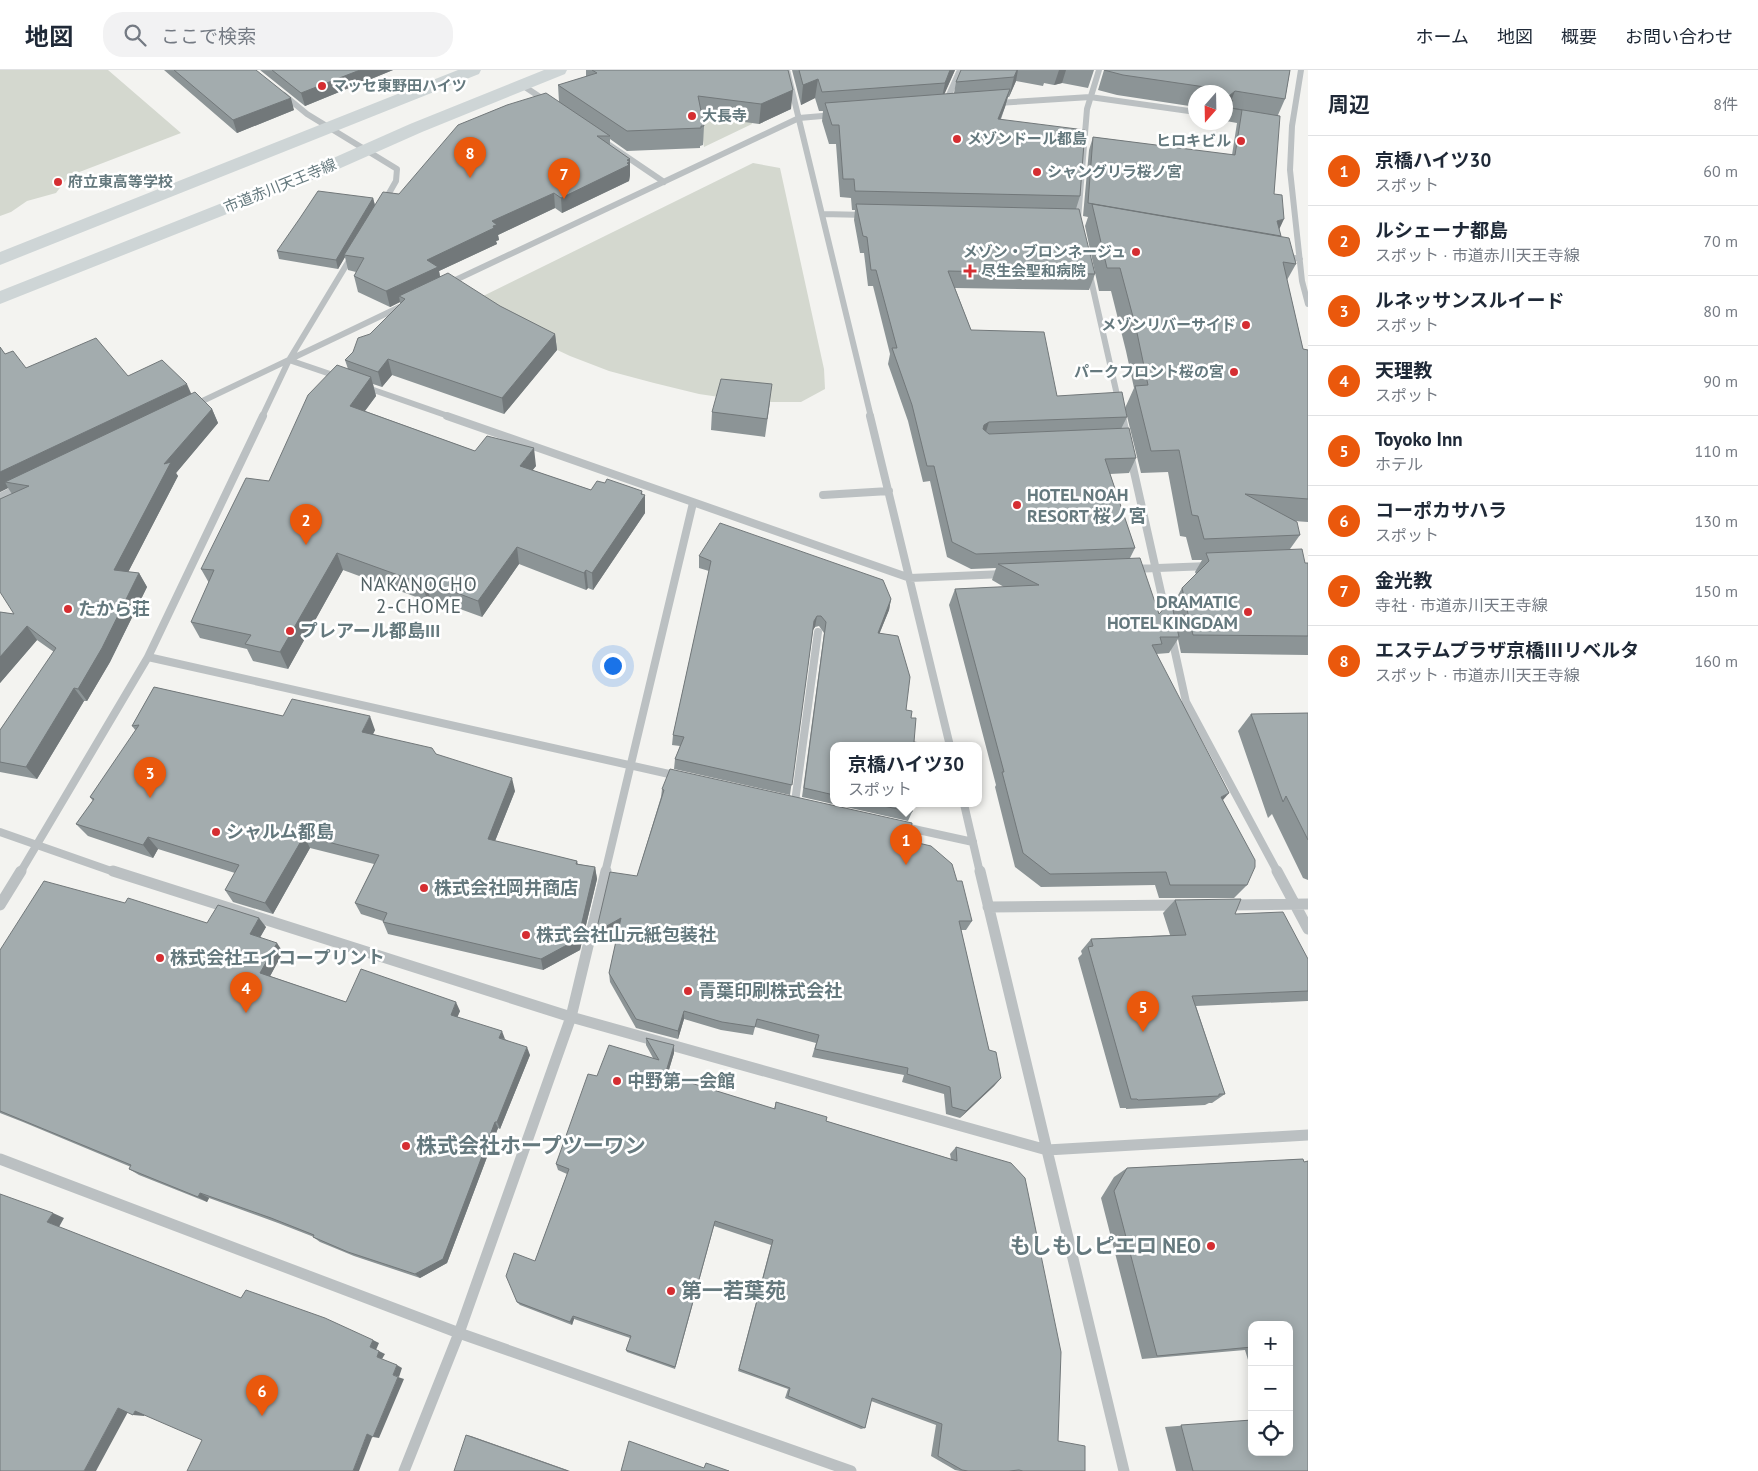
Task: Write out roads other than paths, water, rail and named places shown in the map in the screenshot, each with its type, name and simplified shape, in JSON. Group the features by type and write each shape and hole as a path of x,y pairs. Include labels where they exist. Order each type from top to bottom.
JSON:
{"main road":[{"path":"0,258 473,70"},
{"name":"市道赤川天王寺線","path":"0,298 367,150 558,70"}],"street":[{"path":"787,70 949,742"},
{"path":"944,106 960,70"},
{"path":"1080,230 1090,97 1099,70"},
{"path":"1301,70 1292,126 1290,170 1302,281 1308,304"},
{"path":"522,85 551,105"},
{"path":"281,93 307,114 392,165 398,173 396,181 378,212"},
{"path":"993,103 1090,97 1188,111"},
{"path":"934,107 954,106"},
{"path":"441,288 799,118 840,114"},
{"path":"1283,125 1292,126"},
{"path":"599,138 664,182"},
{"path":"822,214 878,216"},
{"path":"1070,220 1082,221"},
{"path":"0,905 37,846 148,657 289,360 358,245"},
{"path":"1280,255 1300,259"},
{"path":"1089,268 1186,702 1308,929"},
{"path":"188,408 414,300"},
{"path":"289,360 349,381"},
{"path":"358,384 692,503 910,578 1011,574"},
{"path":"1117,439 1127,438"},
{"path":"0,497 27,484"},
{"path":"823,495 888,491"},
{"path":"404,1471 459,1333 571,1017 692,503"},
{"path":"1127,570 1222,565"},
{"path":"785,800 799,803 818,632"},
{"path":"148,657 689,779"},
{"path":"965,807 1124,1471"},
{"path":"886,823 973,842"},
{"path":"0,832 37,846 571,1017 1047,1150 1308,1135"},
{"path":"1215,905 1308,904"},
{"path":"988,907 1195,905"},
{"path":"0,1159 459,1333 851,1471"}],"place":[{"name":"マッセ東野田ハイツ","path":"322,86"},
{"name":"大長寺","path":"692,116"},
{"name":"メゾンドール都島","path":"957,139"},
{"name":"ヒロキビル","path":"1241,141"},
{"name":"シャングリラ桜ノ宮","path":"1037,172"},
{"name":"エステムプラザ京橋Ⅲリベルタ","path":"470,178"},
{"name":"府立東高等学校","path":"58,182"},
{"name":"金光教","path":"564,199"},
{"name":"メゾン・ブロンネージュ","path":"1136,252"},
{"name":"尽生会聖和病院","path":"970,271"},
{"name":"メゾンリバーサイド","path":"1246,325"},
{"name":"パークフロント桜の宮","path":"1234,372"},
{"name":"HOTEL NOAH RESORT 桜ノ宮","path":"1017,505"},
{"name":"ルシェーナ都島","path":"306,545"},
{"name":"たから荘","path":"68,609"},
{"name":"DRAMATIC HOTEL KINGDAM","path":"1248,612"},
{"name":"プレアール都島III","path":"290,631"},
{"name":"ルネッサンスルイード","path":"150,798"},
{"name":"シャルム都島","path":"216,832"},
{"name":"京橋ハイツ30","path":"906,865"},
{"name":"株式会社岡井商店","path":"424,888"},
{"name":"株式会社山元紙包装社","path":"526,935"},
{"name":"株式会社エイコープリント","path":"160,958"},
{"name":"青葉印刷株式会社","path":"688,991"},
{"name":"天理教","path":"246,1013"},
{"name":"Toyoko Inn","path":"1143,1032"},
{"name":"中野第一会館","path":"617,1081"},
{"name":"株式会社ホープツーワン","path":"406,1146"},
{"name":"もしもしピエロ NEO","path":"1211,1246"},
{"name":"第一若葉苑","path":"671,1291"},
{"name":"コーポカサハラ","path":"262,1416"}],"district":[{"name":"NAKANOCHO 2-CHOME","path":"419,595"}]}
